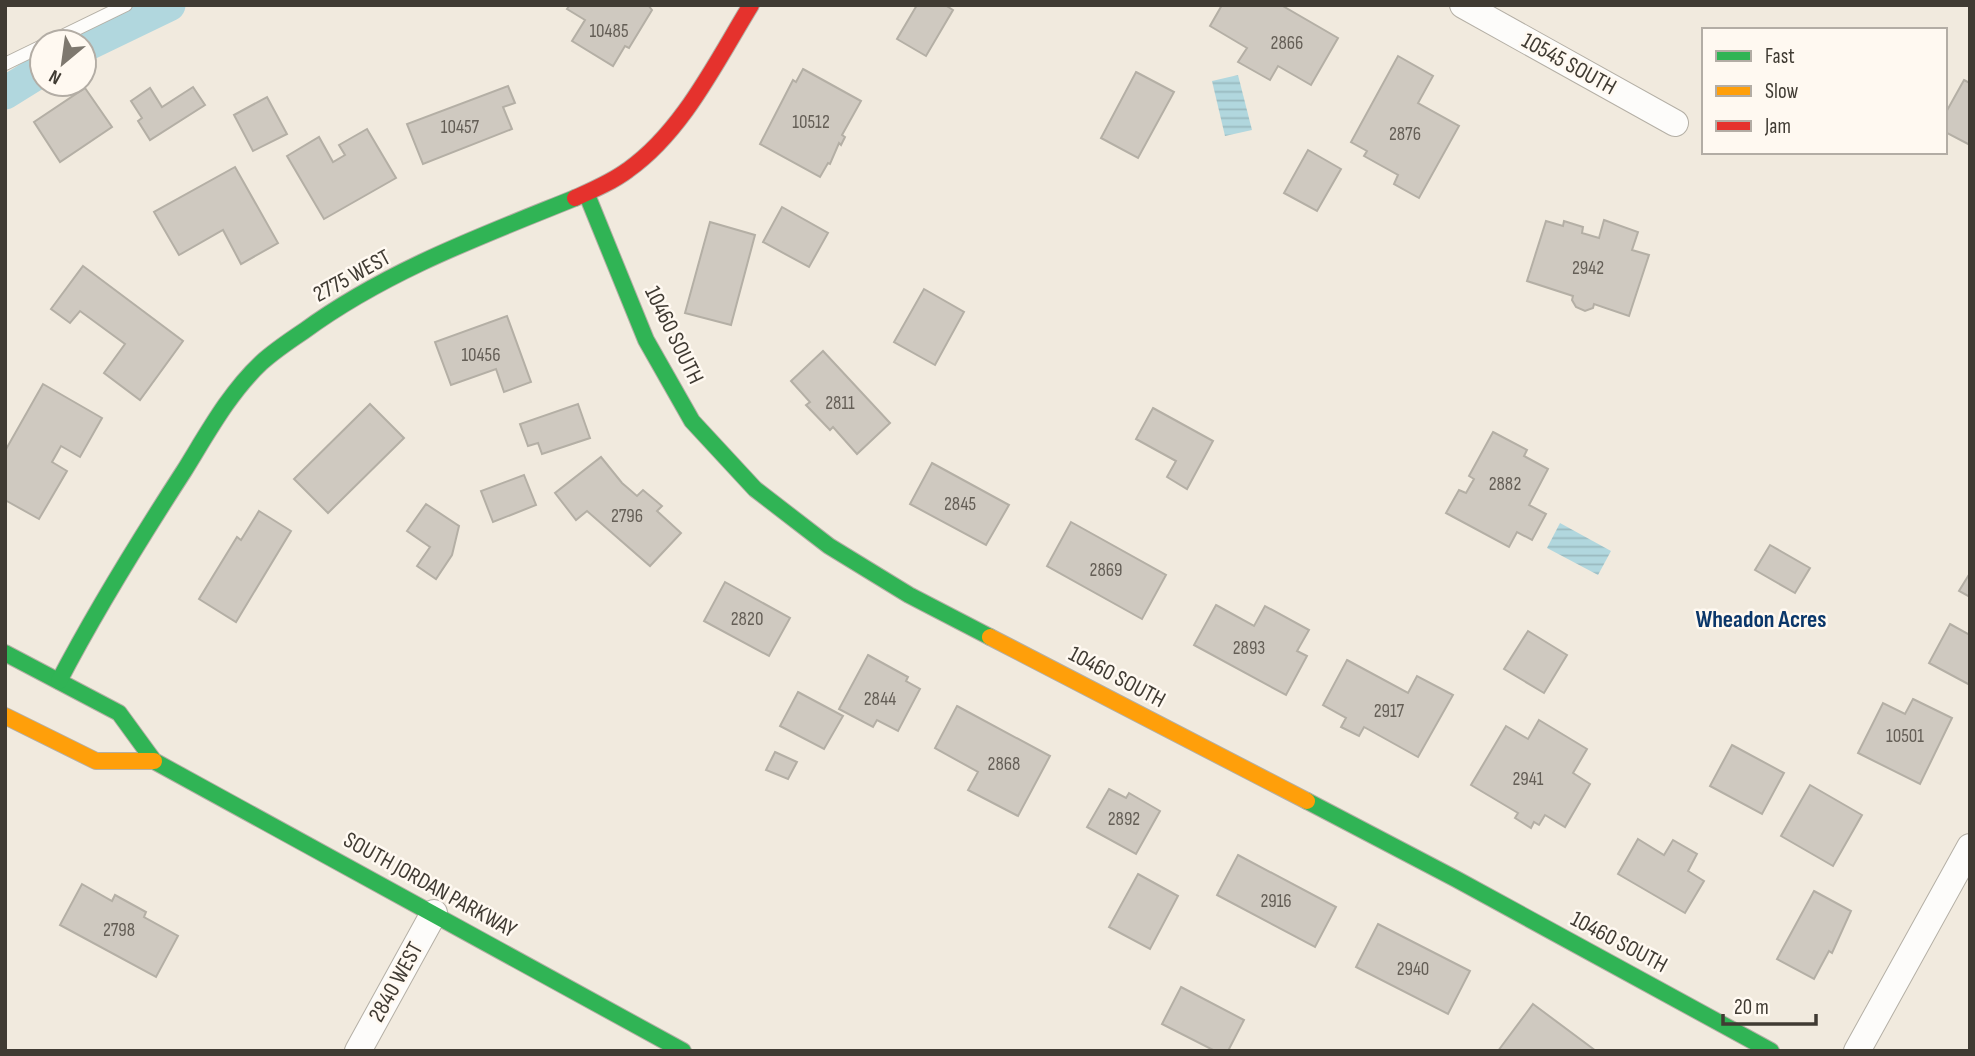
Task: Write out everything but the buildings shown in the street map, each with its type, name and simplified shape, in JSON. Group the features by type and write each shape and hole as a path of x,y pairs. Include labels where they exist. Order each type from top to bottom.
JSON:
{"street":[{"name":"2775 WEST","path":"59,681 81,637 144,533 222,413 260,364 310,326 377,285 483,234 587,195 630,168 662,138 751,5"},
{"name":"10545 SOUTH","path":"1463,5 1675,123"},
{"name":"10460 SOUTH","path":"587,195 646,340 692,421 755,489 829,547 909,595 1456,879 1771,1051"},
{"name":"SOUTH JORDAN PARKWAY","path":"5,653 119,713 154,761 682,1051"},
{"name":"SOUTH JORDAN PARKWAY","path":"5,716 96,761 154,761"},
{"path":"1857,1051 1970,847"},
{"name":"2840 WEST","path":"358,1051 434,913"}],"lane":[{"path":"79,28 126,5"},
{"path":"5,64 28,53"}],"water":[{"path":"1238,75 1252,130 1225,136 1212,81"},
{"path":"1560,523 1611,551 1598,575 1547,548"}],"waterway":[{"path":"98,39 169,5"},
{"path":"5,93 28,79"}],"traffic: fast":[{"path":"587,195 646,340 692,421 755,489 829,546 909,595 990,637"},
{"path":"59,681 119,574 210,428 239,387 261,363 282,346 368,290 435,256 575,198"},
{"path":"5,653 119,713 154,761 683,1051"},
{"path":"1307,801 1771,1051"}],"traffic: slow":[{"path":"990,637 1307,801"},
{"path":"5,716 96,761 154,761"}],"traffic: jam":[{"path":"575,198 622,174 666,136 697,94 751,5"}],"district":[{"name":"Wheadon Acres","path":"1761,619"}]}
